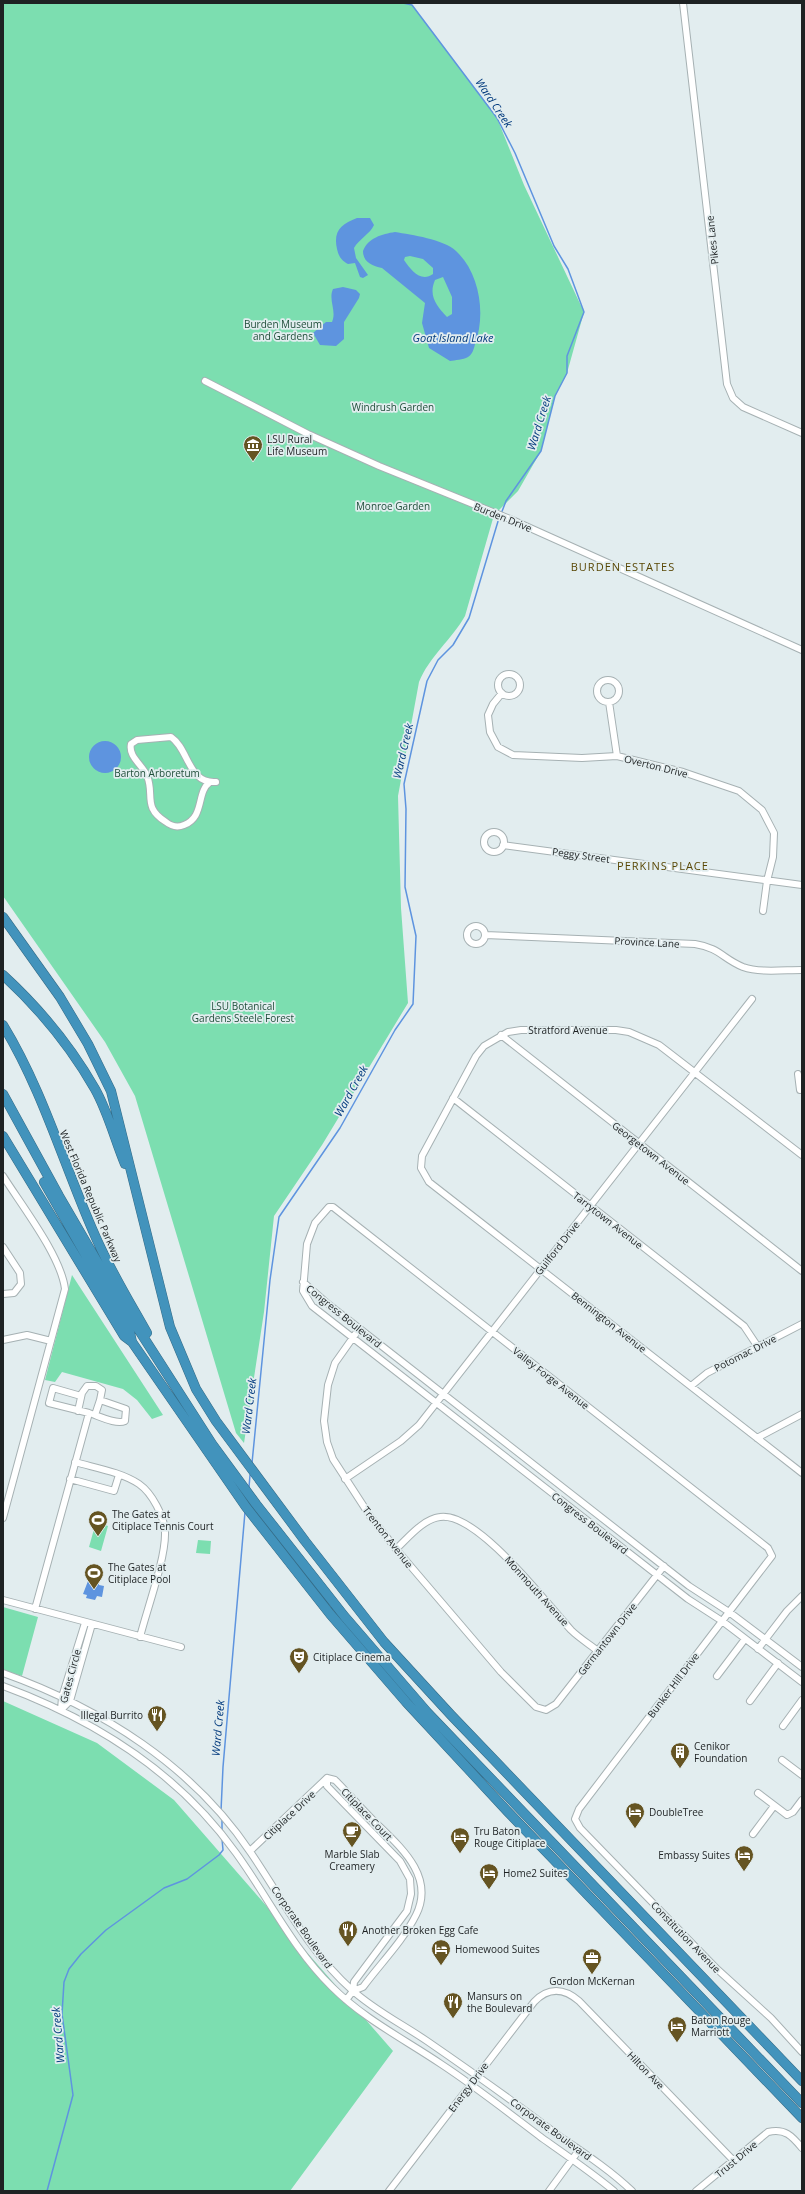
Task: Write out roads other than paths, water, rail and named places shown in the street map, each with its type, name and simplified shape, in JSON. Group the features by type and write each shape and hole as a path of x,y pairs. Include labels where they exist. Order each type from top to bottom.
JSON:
{"highway":[{"path":"3,917 60,997 88,1044 111,1091 139,1198 170,1327 182,1359 206,1406 304,1541 384,1642 445,1709 802,2081"},
{"path":"3,975 31,1002 62,1040 96,1090 139,1198"},
{"name":"West Florida Republic Parkway","path":"3,1025 29,1073 80,1200 111,1271 157,1351 165,1372"},
{"path":"3,1094 118,1299 212,1444 256,1504 345,1617 427,1712 802,2103"},
{"path":"12,1112 19,1136 69,1229 130,1333 132,1342"},
{"path":"3,1136 124,1336 132,1342 225,1478 272,1541 330,1614 411,1708 514,1818 802,2118"}],"street":[{"name":"Pikes Lane","path":"683,3 727,384 733,398 743,407 802,433"},
{"name":"Burden Drive","path":"205,381 361,458 432,489 510,519 802,650"},
{"name":"Overton Drive","path":"502,693 493,704 488,715 490,732 498,747 513,755 582,758 617,756 683,772 739,791 762,810 774,834 773,857 767,880 763,911"},
{"path":"609,702 617,756"},
{"path":"171,737 181,747 189,766 198,776 213,782 205,787 200,807 194,818 184,825 175,826 170,824 159,816 152,807 147,776 132,754 131,744 136,740 171,737"},
{"name":"Peggy Street","path":"503,845 802,885"},
{"name":"Province Lane","path":"485,935 695,944 708,946 718,950 743,967 757,970 802,970"},
{"name":"Guilford Drive","path":"345,1479 411,1434 752,999"},
{"name":"Stratford Avenue","path":"421,1168 422,1156 476,1056 484,1046 501,1035 521,1030 603,1029 629,1032 659,1045 802,1155"},
{"name":"Georgetown Avenue","path":"501,1035 802,1271"},
{"path":"798,1074 801,1082 800,1090"},
{"name":"Tarrytown Avenue","path":"452,1098 744,1326 758,1347"},
{"name":"Bennington Avenue","path":"421,1168 429,1182 802,1473"},
{"path":"3,1176 56,1260 64,1276 65,1289 3,1518"},
{"name":"Valley Forge Avenue","path":"303,1282 305,1257 310,1233 315,1223 328,1207 332,1207 768,1548 771,1552"},
{"path":"3,1247 20,1273 21,1284 14,1293 3,1294"},
{"name":"Congress Boulevard","path":"303,1282 327,1304 689,1586 729,1612 802,1667"},
{"name":"Congress Boulevard","path":"303,1282 303,1291 306,1299 320,1312 688,1599 722,1621 802,1682"},
{"path":"320,1312 327,1304"},
{"name":"Potomac Drive","path":"691,1386 707,1373 802,1324"},
{"name":"Trenton Avenue","path":"359,1329 335,1363 330,1375 324,1421 327,1442 333,1459 370,1516 396,1549 512,1684 536,1707 546,1710"},
{"path":"3,1340 27,1336 51,1341"},
{"path":"35,1609 75,1462 92,1414 100,1400 102,1390 96,1386 87,1386 82,1396 78,1411"},
{"path":"82,1396 53,1388 49,1403 121,1423 125,1421 126,1409 100,1400"},
{"path":"758,1438 802,1414"},
{"path":"509,1460 516,1451"},
{"path":"75,1462 118,1475 139,1484 151,1497 165,1532 163,1553 140,1637"},
{"path":"70,1479 114,1491 118,1475"},
{"path":"584,1518 590,1509"},
{"name":"Monmouth Avenue","path":"396,1549 428,1521 438,1517 456,1518 507,1557 571,1629 598,1651"},
{"name":"Bunker Hill Drive","path":"575,1818 579,1809 772,1556 771,1552"},
{"name":"Germantown Drive","path":"546,1710 556,1704 664,1566"},
{"path":"758,1649 787,1611 802,1596"},
{"path":"3,1600 85,1623 181,1647"},
{"name":"Gates Circle","path":"61,1710 62,1697 85,1623"},
{"name":"Gates Circle","path":"61,1710 70,1701 92,1624"},
{"path":"717,1676 745,1639"},
{"path":"750,1701 778,1664"},
{"name":"Corporate Boulevard","path":"3,1673 33,1683 62,1697 141,1742 201,1792 245,1844 320,1956 353,1991 380,2012 477,2075 538,2119 632,2191"},
{"name":"Corporate Boulevard","path":"3,1686 61,1710 121,1743 176,1784 202,1810 246,1868 315,1968 346,2000 372,2020 429,2055 470,2084 614,2191"},
{"path":"783,1726 802,1700"},
{"path":"782,1760 802,1775"},
{"name":"Citiplace Court","path":"346,2000 353,1991 363,1987 416,1915 420,1902 419,1876 410,1859 335,1780 327,1778 327,1786 402,1864 410,1879 410,1901 407,1911 354,1982 353,1991"},
{"name":"Citiplace Drive","path":"250,1851 327,1778"},
{"path":"758,1793 774,1806 789,1815 802,1800"},
{"path":"753,1834 774,1806"},
{"path":"362,1824 370,1817"},
{"name":"Constitution Avenue","path":"575,1818 580,1828 717,1969 771,2018 802,2052"},
{"path":"402,1864 410,1859"},
{"path":"410,1901 420,1902"},
{"path":"383,1944 391,1950"},
{"name":"Energy Drive","path":"390,2191 470,2084 534,2002 539,1996 552,1991"},
{"name":"Hilton Ave","path":"552,1991 567,1992 579,2001 734,2160"},
{"path":"522,2122 534,2123 538,2119"},
{"name":"Trust Drive","path":"696,2191 768,2132 777,2130 786,2131 802,2148"},
{"path":"549,2191 579,2150"}],"water":[{"path":"357,218 370,218 374,225 354,248 356,258 368,275 363,278 360,277 355,263 348,264 341,258 336,243 337,233 340,229 347,223"},
{"name":"Goat Island Lake","path":"395,232 418,236 443,243 456,251 471,271 479,295 480,320 473,352 468,357 450,361 429,348 422,323 425,303 382,268 372,265 366,261 363,251 368,243 380,235","holes":["410,256 423,259 433,268 433,274 424,277 413,271 404,260 405,257","443,277 452,297 452,314 447,317 437,305 433,296 433,286 435,280"]},
{"path":"343,287 356,290 360,294 344,322 344,339 336,346 320,345 313,333 326,322 332,322 334,314 331,297 333,289"},
{"path":"102,741 108,741 118,748 121,757 120,763 114,770 108,773 102,773 92,766 89,760 89,754 96,744"},
{"name":"The Gates at Citiplace Pool","path":"91,1578 99,1581 99,1585 104,1586 102,1597 97,1596 95,1600 86,1598 87,1595 83,1594 88,1581 91,1582"}],"waterway":[{"name":"Ward Creek","path":"403,3 412,5 497,118 515,153 554,246 568,269 584,312 567,356 567,373 555,396 541,451 506,501 501,514"},
{"name":"Ward Creek","path":"252,1463 270,1280 279,1217 340,1128 395,1030 413,1004 416,936 405,887 406,809 404,784 427,681 438,660 453,645 469,618 499,518"},
{"name":"Ward Creek","path":"249,1487 250,1475"},
{"name":"Ward Creek","path":"221,1811 223,1767 245,1512"},
{"name":"Ward Creek","path":"222,1819 222,1831"},
{"name":"Ward Creek","path":"47,2191 73,2095 62,2014 64,1982 69,1969 81,1954 106,1930 164,1888 187,1879 219,1855 223,1850 222,1839"}],"place":[{"name":"LSU Rural Life Museum","path":"253,462"},
{"name":"The Gates at Citiplace Tennis Court","path":"98,1537"},
{"name":"The Gates at Citiplace Pool","path":"94,1590"},
{"name":"Citiplace Cinema","path":"299,1674"},
{"name":"Illegal Burrito","path":"157,1732"},
{"name":"Cenikor Foundation","path":"680,1769"},
{"name":"DoubleTree","path":"635,1829"},
{"name":"Marble Slab Creamery","path":"352,1848"},
{"name":"Tru Baton Rouge Citiplace","path":"460,1854"},
{"name":"Embassy Suites","path":"744,1872"},
{"name":"Home2 Suites","path":"489,1890"},
{"name":"Another Broken Egg Cafe","path":"348,1947"},
{"name":"Homewood Suites","path":"441,1966"},
{"name":"Gordon McKernan","path":"592,1975"},
{"name":"Mansurs on the Boulevard","path":"453,2019"},
{"name":"Baton Rouge Marriott","path":"677,2043"}],"district":[{"name":"BURDEN ESTATES","path":"623,567"},
{"name":"PERKINS PLACE","path":"663,866"}],"park label":[{"name":"Burden Museum and Gardens","path":"283,330"},
{"name":"Windrush Garden","path":"393,407"},
{"name":"Monroe Garden","path":"393,506"},
{"name":"Barton Arboretum","path":"157,773"},
{"name":"LSU Botanical Gardens Steele Forest","path":"243,1012"}]}
